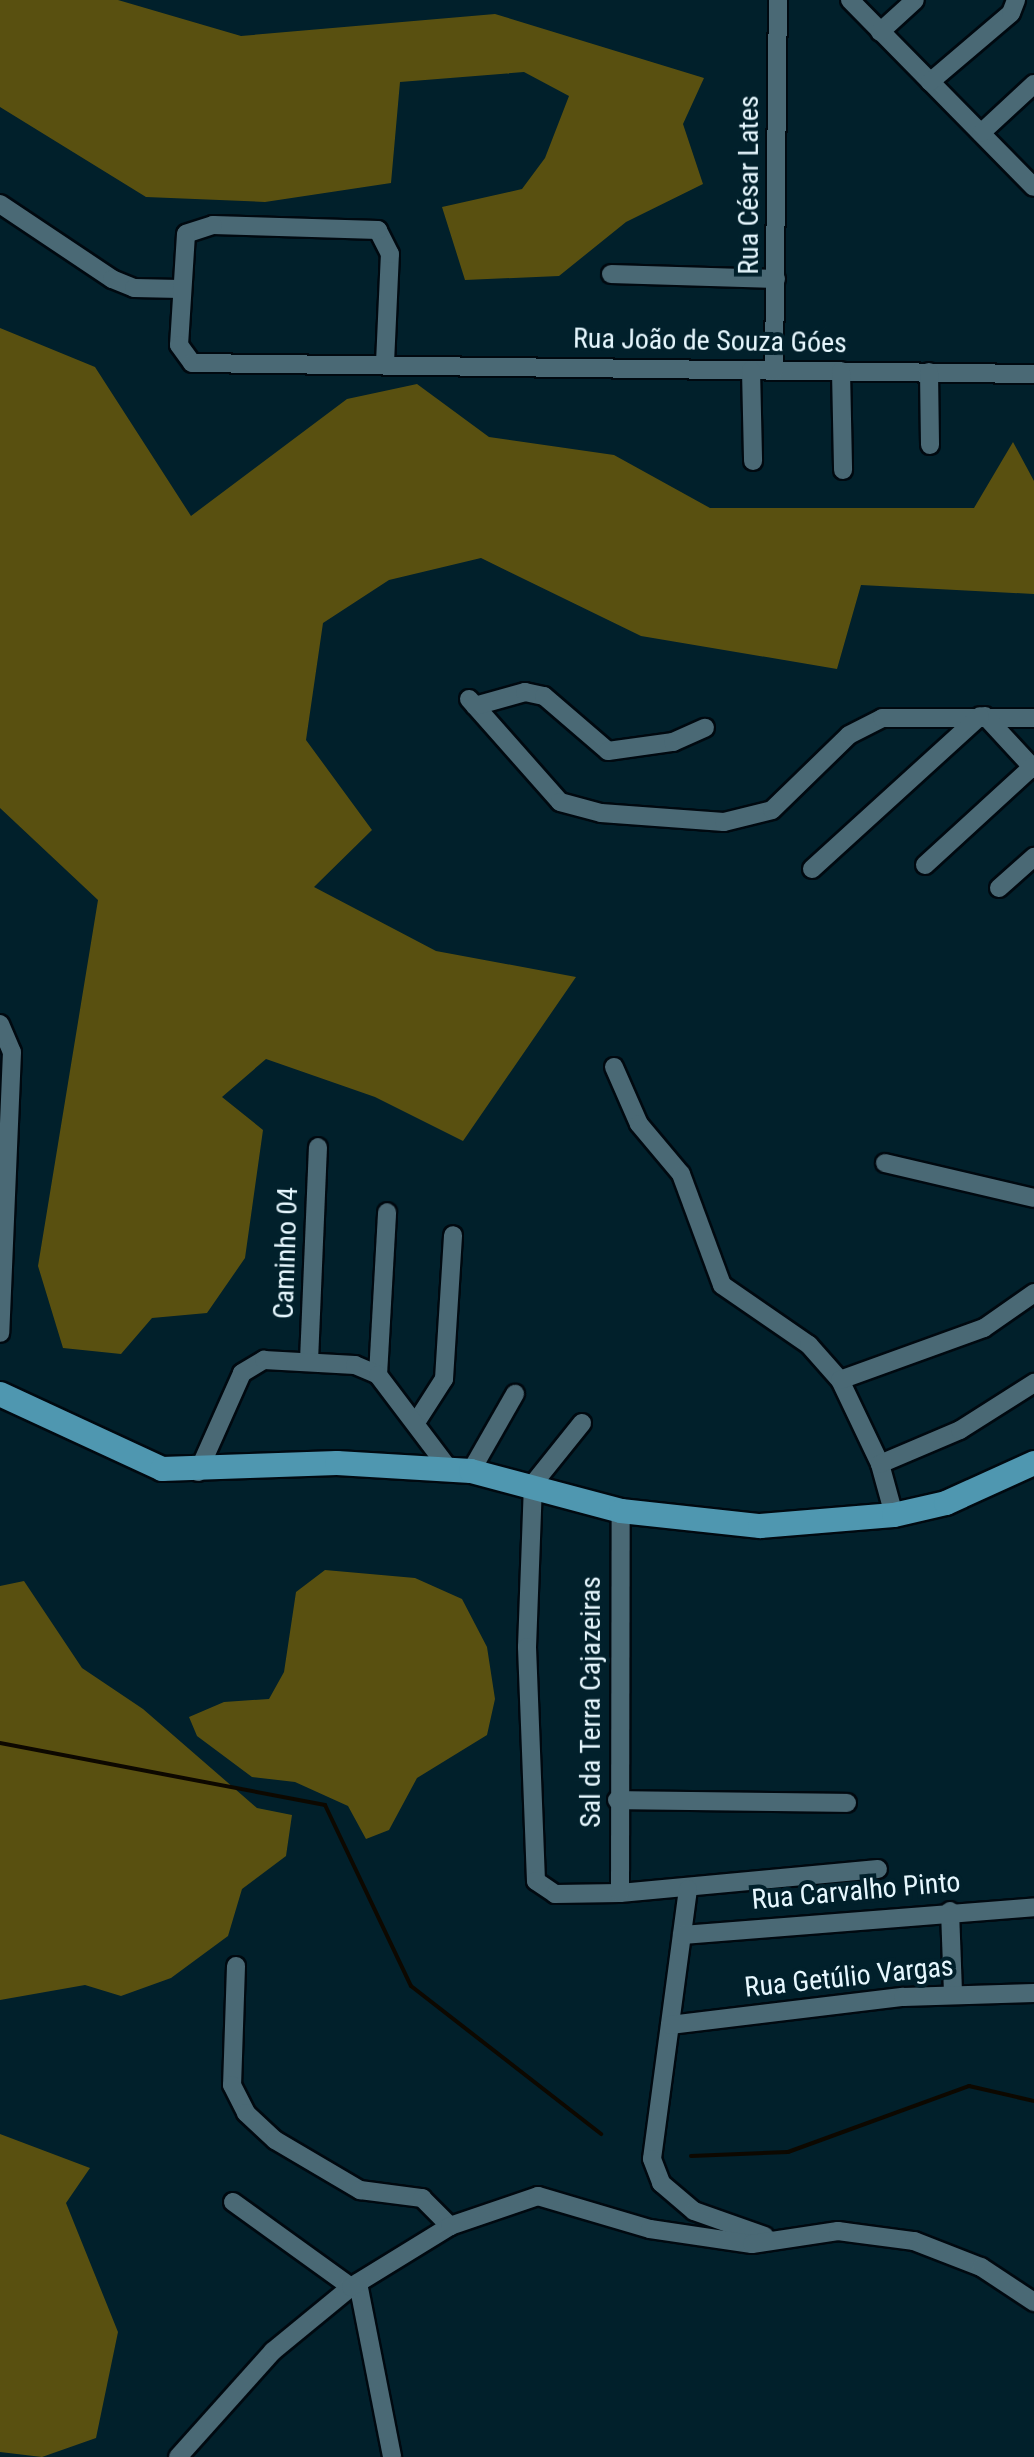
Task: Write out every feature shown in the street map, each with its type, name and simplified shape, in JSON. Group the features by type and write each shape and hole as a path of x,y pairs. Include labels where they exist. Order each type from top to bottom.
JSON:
{"main road":[{"path":"0,1394 143,1463 198,1472 299,1462 460,1470 533,1484 621,1511 802,1527 894,1515 946,1503 1034,1463"}],"street":[{"name":"Rua César Lates","path":"774,371 778,0"},
{"path":"850,0 1033,183"},
{"path":"880,32 915,0"},
{"path":"930,82 985,37 1016,0"},
{"path":"981,133 1034,84"},
{"path":"0,204 112,279 134,288 180,289"},
{"name":"Rua João de Souza Góes","path":"385,363 390,254 378,230 197,226 183,241 179,345 192,363 385,363 1034,374"},
{"path":"611,274 776,279"},
{"path":"751,370 753,461"},
{"path":"841,371 843,470"},
{"path":"929,372 930,445"},
{"path":"705,728 673,742 608,751 544,696 525,692 472,703 542,788 576,810 724,822 772,810 864,726 899,715 1034,718"},
{"path":"925,865 1033,768 983,716"},
{"path":"812,869 983,716"},
{"path":"999,888 1034,857"},
{"path":"0,1024 12,1052 0,1333"},
{"path":"614,1067 639,1124 681,1174 722,1285 809,1345 840,1380 880,1464 894,1515"},
{"name":"Caminho 04","path":"309,1361 318,1147"},
{"path":"885,1163 1034,1198"},
{"path":"378,1375 387,1212"},
{"path":"417,1421 444,1379 453,1235"},
{"path":"840,1380 984,1328 1034,1293"},
{"path":"198,1472 242,1373 264,1360 309,1361 378,1375 460,1470 515,1394"},
{"path":"880,1464 960,1430 1034,1383"},
{"path":"582,1423 533,1484 532,1865 536,1881 555,1894 620,1893 878,1869"},
{"name":"Sal da Terra Cajazeiras","path":"620,1893 617,1800 621,1511"},
{"path":"617,1800 847,1803"},
{"path":"688,1889 655,2171 705,2218 786,2241"},
{"name":"Rua Carvalho Pinto","path":"682,1935 950,1911 1034,1907"},
{"path":"950,1911 953,1993"},
{"path":"236,1966 232,2085 246,2113 275,2140 360,2190 422,2198 450,2226"},
{"name":"Rua Getúlio Vargas","path":"670,2025 953,1993 1034,1993"},
{"path":"178,2457 273,2351 355,2285 450,2226 522,2199 556,2196 650,2229 752,2244 838,2231 914,2241 981,2267 1034,2302"},
{"path":"233,2202 355,2285 392,2457"}],"shaded area":[{"path":"0,0 118,0 241,36 495,14 704,78 683,124 703,184 626,222 559,276 465,280 442,207 522,189 545,158 569,96 524,72 400,82 391,183 265,202 146,197 0,107"},
{"path":"0,328 95,367 191,516 347,399 417,384 489,437 614,455 710,508 974,508 1013,442 1034,481 1034,594 861,585 837,669 641,636 481,558 389,580 323,623 306,740 372,830 314,887 436,951 576,977 463,1141 375,1097 266,1059 222,1097 263,1130 245,1258 207,1313 152,1318 121,1354 63,1348 38,1266 98,900 0,808"},
{"path":"325,1570 415,1578 462,1599 487,1647 495,1699 487,1735 417,1778 389,1830 366,1839 348,1806 295,1782 252,1777 197,1736 189,1717 224,1702 269,1699 284,1672 296,1592"},
{"path":"24,1581 82,1668 143,1709 257,1808 292,1815 286,1856 242,1889 228,1936 171,1978 121,1996 85,1985 0,2000 0,1586"},
{"path":"0,2134 90,2168 66,2203 118,2332 96,2438 42,2457 0,2452"}],"waterway":[{"path":"0,1743 325,1805 411,1986 601,2134"},
{"path":"691,2156 788,2152 969,2086 1034,2101"}]}
